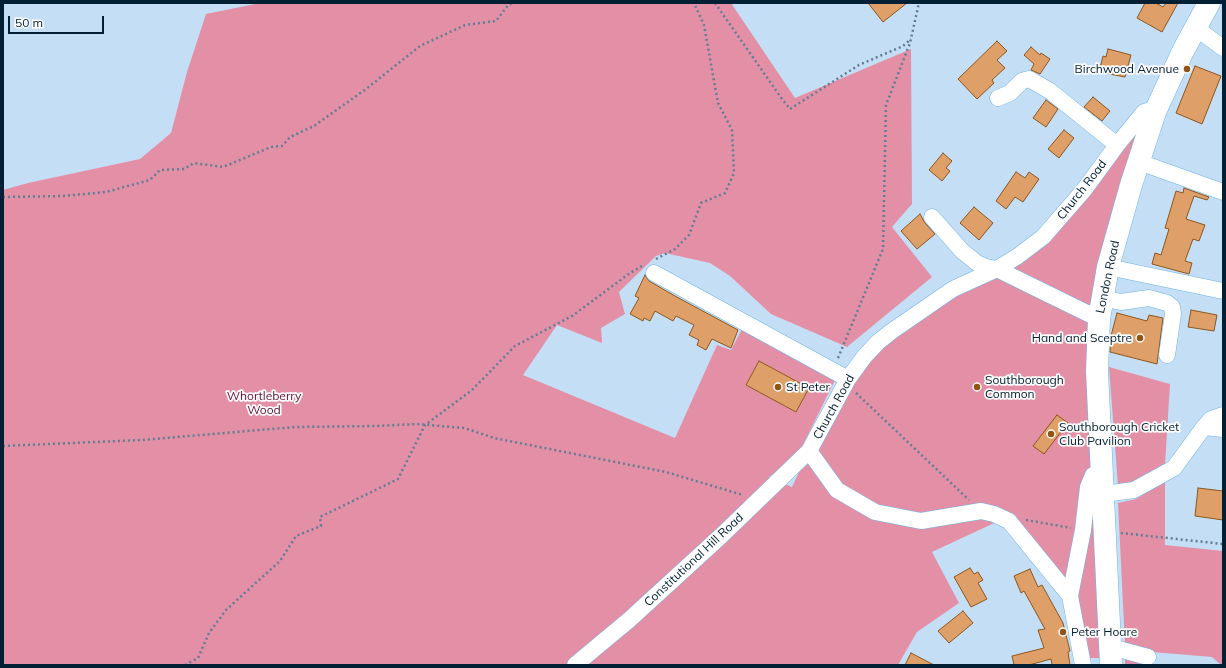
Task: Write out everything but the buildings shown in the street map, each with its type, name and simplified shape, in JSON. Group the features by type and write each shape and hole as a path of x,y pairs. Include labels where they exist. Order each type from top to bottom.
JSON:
{"highway":[{"name":"London Road","path":"1111,656 1097,371 1100,308 1108,267 1131,185 1155,112 1183,51 1209,3"}],"street":[{"path":"1196,28 1223,48"},
{"path":"998,98 1010,93 1022,81 1030,79 1050,91 1117,145"},
{"name":"Church Road","path":"1083,665 1070,596 1012,524 1005,518 981,511 921,520 874,512 837,490 809,452 847,381 864,357 878,342 952,289 997,269 1018,256 1043,237 1084,190 1117,145 1144,112 1155,112"},
{"path":"1139,162 1223,192"},
{"path":"932,217 962,251 977,263 986,267 997,269 1100,308 1122,302 1149,298 1167,303 1172,307 1173,314 1167,355"},
{"path":"651,266 833,371 847,381"},
{"path":"1108,267 1223,291"},
{"path":"1070,596 1083,530 1088,487 1093,475 1103,484 1134,490 1174,468 1211,419 1223,415"},
{"path":"1204,427 1223,429"},
{"name":"Constitutional Hill Road","path":"576,665 722,535 809,452"},
{"path":"1111,656 1148,657"}],"path":[{"path":"3,198 63,196 106,192 150,180 160,170 184,168 194,163 223,167 271,146 282,146 290,137 314,126 366,89 420,46 465,25 496,21 508,5 513,3"},
{"path":"185,665 198,658 209,633 226,610 280,561 296,536 321,526 320,517 398,479 425,425 472,390 515,346 572,316 630,273 651,266 675,249 689,235 702,203 725,193 734,172 732,130 718,103 704,25 694,3"},
{"path":"715,3 790,109 859,65 903,46 911,39"},
{"path":"833,371 883,249 886,104 911,39 919,3"},
{"path":"847,381 981,511"},
{"path":"3,446 142,440 295,427 425,425 464,428 494,438 666,472 759,500"}],"green space":[{"name":"Whortleberry Wood","path":"260,3 731,3 795,98 911,49 912,204 892,227 932,277 847,347 771,314 730,276 710,263 665,253 656,256 619,292 625,314 601,328 602,343 557,325 523,375 675,438 717,345 731,350 742,329 838,374 798,455 769,477 792,487 809,451 837,490 875,512 1005,518 932,552 959,603 917,632 898,665 3,665 3,190 28,183 140,159 171,133 187,72 206,14","holes":["759,361 809,388 796,412 746,385"]},
{"name":"Southborough Common","path":"1143,122 1088,321 1088,371 1102,658 1087,658 1075,598 1006,515 921,514 891,512 854,497 821,463 818,447 849,386 873,352 947,298 1016,265"},
{"path":"1109,367 1170,384 1165,465 1133,484 1118,486"},
{"path":"1165,479 1165,545 1223,551 1223,665 1212,657 1152,652 1125,645 1118,503 1136,499"},
{"path":"1125,655 1150,661 1149,665 1125,665"}],"place":[{"name":"Birchwood Avenue","path":"1187,69"},
{"name":"Hand and Sceptre","path":"1140,338"},
{"name":"St Peter","path":"778,387"},
{"name":"Southborough Common","path":"977,387"},
{"name":"Southborough Cricket Club Pavilion","path":"1051,434"},
{"name":"Peter Hoare","path":"1063,632"}]}
